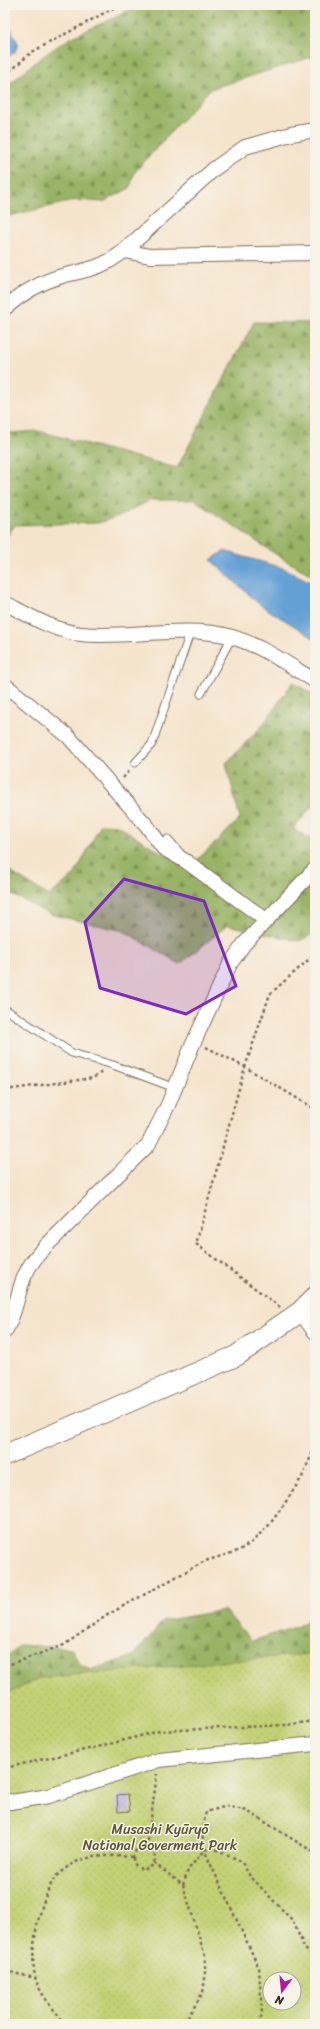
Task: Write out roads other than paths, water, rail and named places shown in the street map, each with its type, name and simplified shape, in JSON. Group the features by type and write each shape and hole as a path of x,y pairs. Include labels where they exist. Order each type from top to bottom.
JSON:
{"street":[{"path":"5,308 16,299 50,280 96,268 109,263 214,169 245,147 291,134 315,130"},
{"path":"124,251 150,256 315,253"},
{"path":"5,603 49,624 79,634 109,635 190,633 232,637 262,650 315,681"},
{"path":"5,685 68,736 147,826 163,848 187,862 266,920"},
{"path":"5,1331 10,1322 24,1276 30,1265 45,1247 148,1145 230,964 244,944 315,868"},
{"path":"5,1455 236,1356 297,1315 315,1297"},
{"path":"297,1315 315,1332"},
{"path":"5,1800 11,1802 49,1796 159,1760 315,1744"}],"lane":[{"path":"135,763 152,744 190,633"},
{"path":"201,694 232,637"},
{"path":"168,839 187,862"},
{"path":"5,1009 72,1053 113,1065 175,1088"}],"water":[{"path":"5,18 18,43 15,52 5,59"},
{"path":"224,551 283,568 315,584 315,639 259,604 211,560"}],"park label":[{"name":"Musashi Kyūryō National Goverment Park","path":"160,1838"}]}
